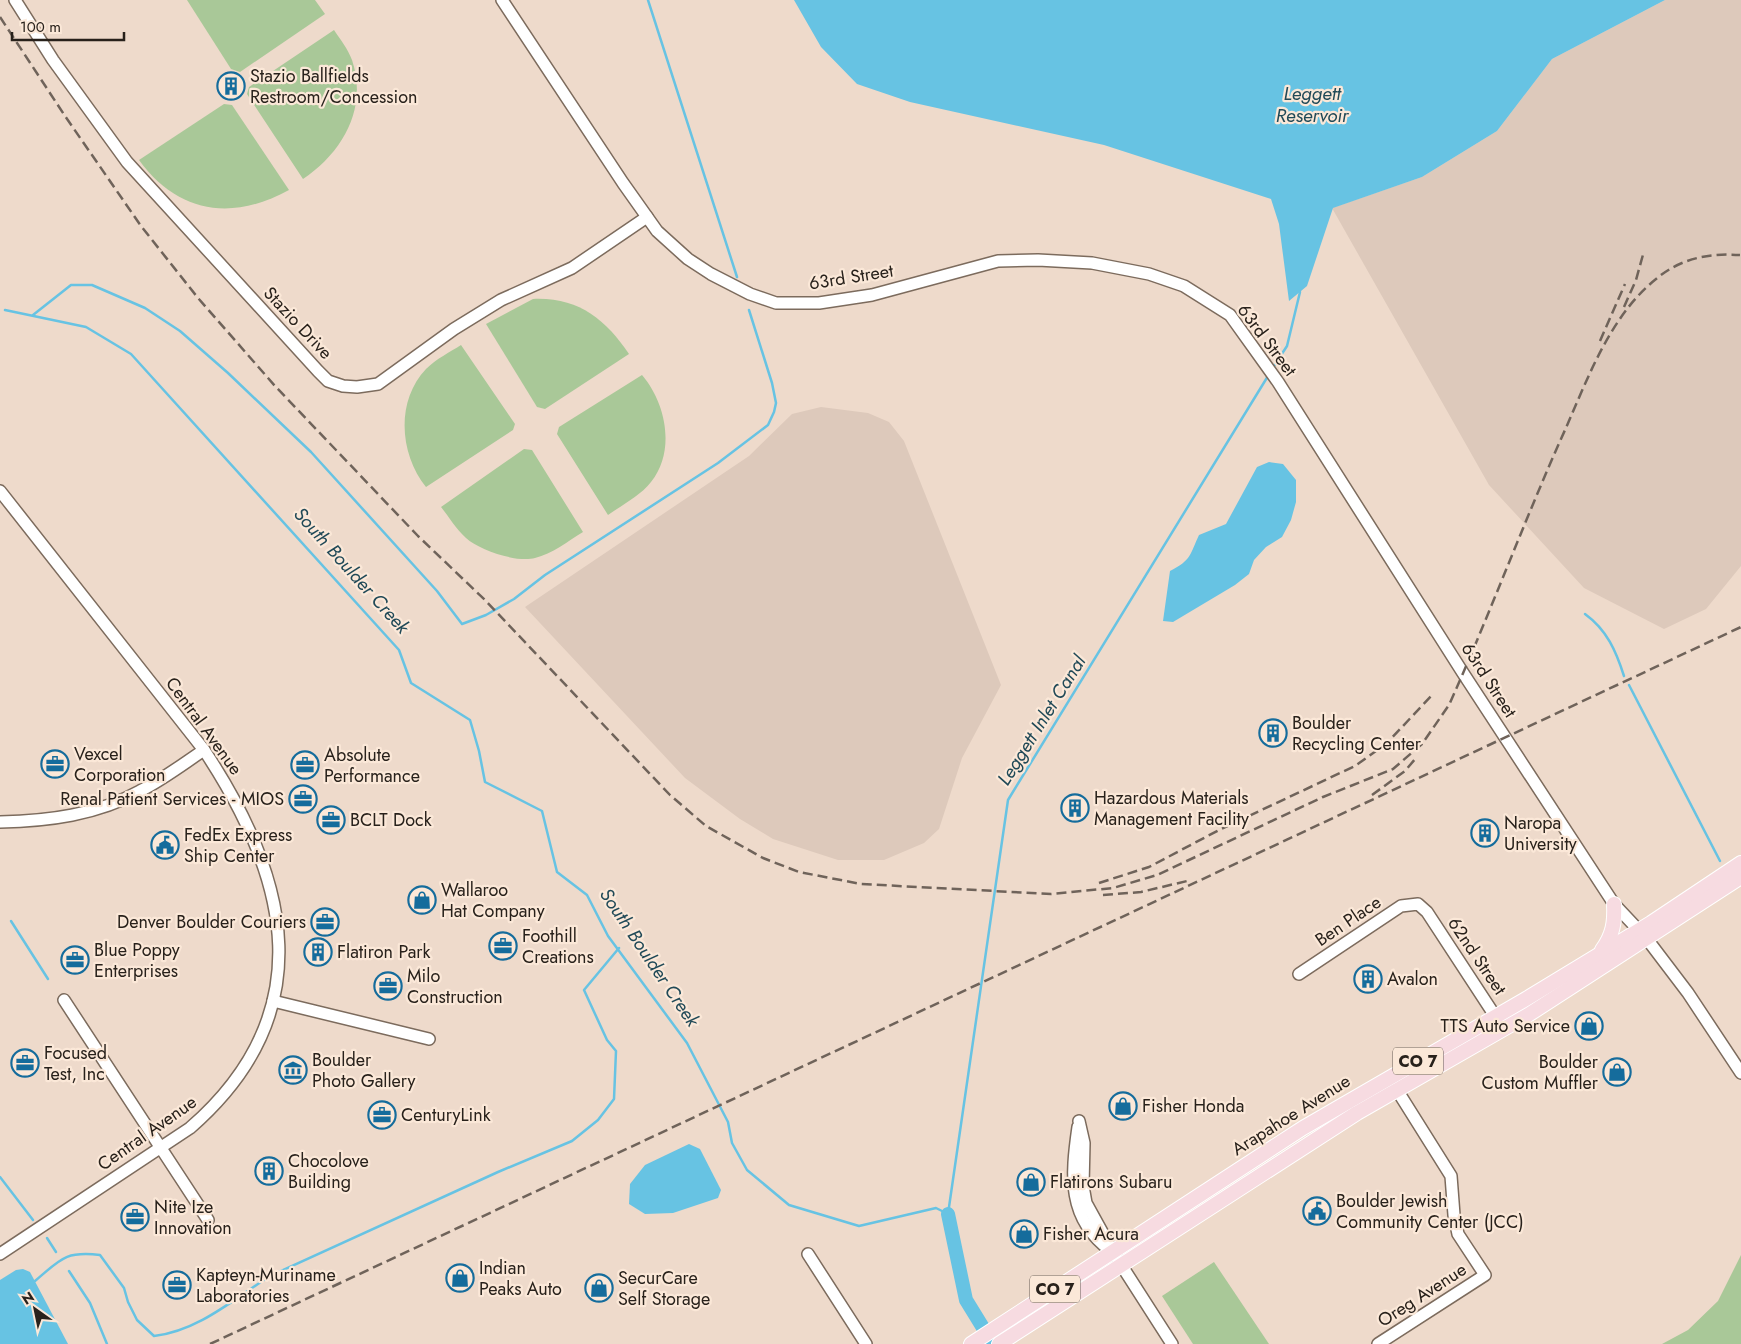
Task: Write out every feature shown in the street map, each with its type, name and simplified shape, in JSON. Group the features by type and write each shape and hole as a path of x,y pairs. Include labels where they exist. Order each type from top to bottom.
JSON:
{"main road":[{"name":"CO 7","path":"1643,934 1741,863"},
{"name":"CO 7","path":"1643,934 1741,877"},
{"path":"1600,952 1611,936 1615,915 1614,904"},
{"name":"Arapahoe Avenue","path":"971,1344 1328,1113 1496,1017 1600,952 1643,934"},
{"name":"Arapahoe Avenue","path":"1004,1341 1357,1113 1504,1030 1643,934"}],"street":[{"name":"Stazio Drive","path":"15,0 53,60 127,162 328,381 357,388 378,384 454,329 501,300 572,268 647,217"},
{"name":"63rd Street","path":"502,0 647,217 668,242 688,259 711,274 750,294 776,303 819,302 872,295 998,261 1092,263 1135,270 1184,286 1214,304 1236,322 1278,382 1463,673 1614,904 1643,934 1688,993 1741,1073"},
{"name":"Central Avenue","path":"0,491 204,750 244,816 259,855 276,910 279,939 279,967 266,1027 252,1057 236,1081 210,1110 190,1128 0,1254"},
{"path":"0,822 57,818 86,812 114,803 141,791 204,750"},
{"name":"Ben Place","path":"1299,974 1401,906 1418,904"},
{"name":"62nd Street","path":"1418,904 1426,912 1504,1030"},
{"path":"64,1000 208,1220"},
{"path":"273,1001 429,1039"},
{"name":"Oreg Avenue","path":"1378,1344 1485,1275 1458,1234 1451,1176 1397,1090"},
{"path":"1113,1252 1096,1237 1080,1211 1074,1194 1079,1121 1084,1143 1083,1186 1086,1203 1113,1252 1172,1344"},
{"path":"808,1254 866,1344"}],"shaded area":[{"path":"1665,0 1741,0 1741,566 1706,609 1664,629 1584,588 1489,485 1332,208 1422,177 1497,131 1552,59"},
{"path":"821,407 868,413 889,422 904,441 1001,685 962,758 939,829 924,843 884,860 838,860 773,839 740,819 685,778 525,607 749,456 792,414"}],"green space":[{"path":"187,0 315,0 325,14 240,72 231,69"},
{"path":"334,30 352,60 357,95 354,112 340,142 330,156 303,179 247,94 249,87"},
{"path":"224,104 232,105 289,190 268,200 247,206 208,207 189,201 171,192 154,178 139,160"},
{"path":"533,299 549,299 577,306 610,330 629,354 545,409 537,407 486,324"},
{"path":"461,345 515,424 513,430 426,487 417,474 406,444 406,412 409,397 416,382 426,369"},
{"path":"642,375 657,399 662,413 665,427 664,456 659,470 647,487 608,515 557,434 559,427"},
{"path":"524,449 532,450 583,532 548,554 535,558 518,559 489,551 472,543 459,531 441,507"},
{"path":"1741,1255 1741,1344 1662,1344 1688,1330 1718,1301"},
{"path":"1214,1262 1269,1344 1193,1344 1162,1296"}],"water":[{"name":"Leggett Reservoir","path":"794,0 1665,0 1552,59 1497,131 1422,177 1333,208 1307,286 1289,301 1279,224 1271,199 1104,145 910,102 857,84 821,47"},
{"path":"1269,462 1283,464 1296,480 1296,502 1291,520 1282,537 1266,547 1254,560 1249,574 1235,585 1173,622 1163,621 1170,571 1186,560 1192,552 1199,535 1226,524 1257,467"},
{"path":"689,1144 700,1149 721,1190 718,1198 673,1213 645,1214 629,1204 630,1184 645,1165"},
{"path":"23,1269 30,1272 68,1344 0,1344 0,1280 16,1270"}],"waterway":[{"path":"648,0 737,277"},
{"path":"33,315 71,285 92,285 145,308 180,331 228,373 311,452 437,591 462,624 486,615 514,599 545,575 718,463 768,425 776,403 772,383 749,310"},
{"name":"Leggett Inlet Canal","path":"1272,369 1287,346 1300,292"},
{"name":"South Boulder Creek","path":"5,310 86,327 131,354 399,650 411,683 470,720 485,782 542,811 557,872 587,895 608,936 687,1043 728,1122 732,1143 747,1170 789,1205 859,1226 936,1208 948,1214 1008,800 1268,376"},
{"path":"1585,614 1605,634 1618,658 1624,676"},
{"path":"1629,685 1720,861"},
{"path":"11,921 48,979"},
{"path":"35,1281 64,1258 79,1254 100,1255 124,1288 128,1302 137,1320 154,1336 170,1333 201,1321 270,1276 498,1172 572,1141 598,1120 614,1099 616,1051 607,1040 584,990 619,948"},
{"path":"0,1177 33,1220"},
{"name":"South Boulder Creek","path":"948,1214 966,1300 993,1344"},
{"path":"47,1238 56,1252"},
{"path":"69,1271 90,1303 107,1344"}],"railway":[{"path":"0,17 141,226 198,298 275,386 418,536 485,600 670,795 706,826 763,858 799,872 861,884 1051,894 1113,888 1157,875 1323,797 1393,769 1422,744 1449,705 1582,390 1613,329 1640,294 1656,279 1675,266 1706,256 1740,255"},
{"path":"1624,307 1636,280 1644,251"},
{"path":"1600,341 1625,284"},
{"path":"210,1344 1741,627"},
{"path":"1099,883 1149,867 1219,830 1355,766 1387,743 1433,694"},
{"path":"1372,795 1405,771 1416,758"},
{"path":"1103,895 1141,892 1187,881"}],"place":[{"name":"Stazio Ballfields Restroom/Concession","path":"231,86"},
{"name":"Boulder Recycling Center","path":"1273,733"},
{"name":"Vexcel Corporation","path":"55,764"},
{"name":"Absolute Performance","path":"305,765"},
{"name":"Renal Patient Services - MIOS","path":"303,799"},
{"name":"Hazardous Materials Management Facility","path":"1075,808"},
{"name":"BCLT Dock","path":"331,820"},
{"name":"Naropa University","path":"1485,833"},
{"name":"FedEx Express Ship Center","path":"165,845"},
{"name":"Wallaroo Hat Company","path":"422,900"},
{"name":"Denver Boulder Couriers","path":"325,922"},
{"name":"Foothill Creations","path":"503,946"},
{"name":"Flatiron Park","path":"318,952"},
{"name":"Blue Poppy Enterprises","path":"75,960"},
{"name":"Avalon","path":"1368,979"},
{"name":"Milo Construction","path":"388,986"},
{"name":"TTS Auto Service","path":"1589,1026"},
{"name":"Focused Test, Inc","path":"25,1063"},
{"name":"Boulder Photo Gallery","path":"293,1070"},
{"name":"Boulder Custom Muffler","path":"1617,1072"},
{"name":"Fisher Honda","path":"1123,1106"},
{"name":"CenturyLink","path":"382,1115"},
{"name":"Chocolove Building","path":"269,1171"},
{"name":"Flatirons Subaru","path":"1031,1182"},
{"name":"Boulder Jewish Community Center (JCC)","path":"1317,1211"},
{"name":"Nite Ize Innovation","path":"135,1217"},
{"name":"Fisher Acura","path":"1024,1234"},
{"name":"Indian Peaks Auto","path":"460,1278"},
{"name":"Kapteyn-Muriname Laboratories","path":"177,1285"},
{"name":"SecurCare Self Storage","path":"599,1288"}]}
